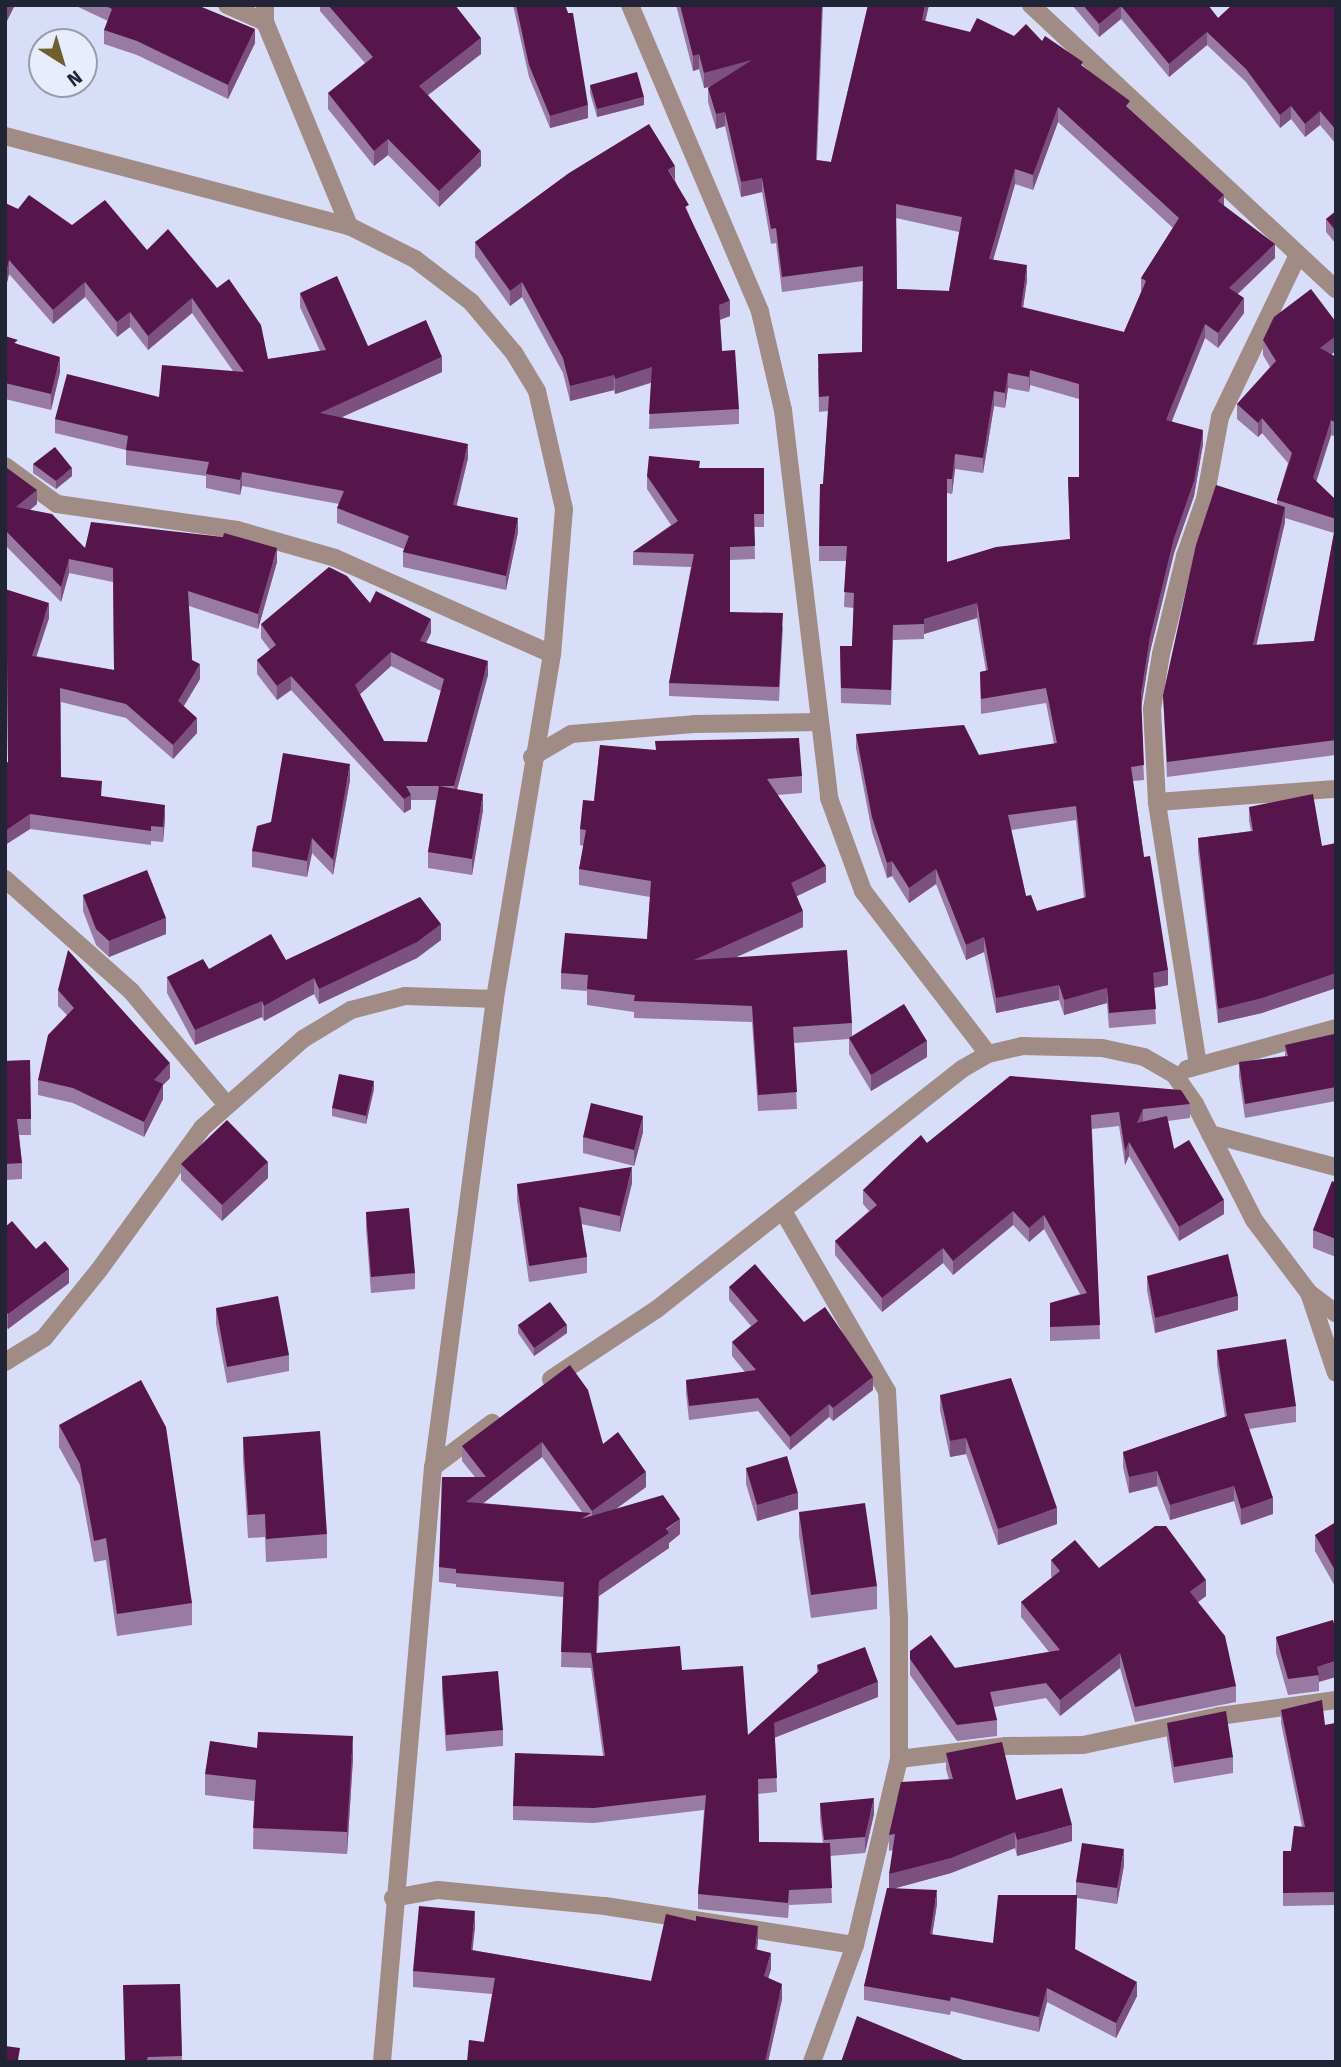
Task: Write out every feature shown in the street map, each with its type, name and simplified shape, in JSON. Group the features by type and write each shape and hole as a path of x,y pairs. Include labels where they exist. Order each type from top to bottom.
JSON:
{"street":[{"path":"227,5 265,14 349,226"},
{"path":"630,5 760,312 783,410 829,797 863,891 988,1054"},
{"path":"1031,5 1297,257 1336,289"},
{"path":"5,136 349,226 415,259 471,302 514,354 537,391 564,509 552,654 532,757 495,999 433,1467 393,1898 382,2062"},
{"path":"1198,1065 1157,802 1152,709 1161,654 1185,556 1205,499 1220,417 1297,257"},
{"path":"5,466 57,504 237,530 335,558 552,654"},
{"path":"532,757 571,734 661,725 819,722"},
{"path":"1157,802 1336,789"},
{"path":"5,879 131,991 227,1105"},
{"path":"5,1362 44,1338 99,1270 194,1138 227,1105 303,1039 351,1010 405,996 495,999"},
{"path":"1174,1074 1198,1065 1336,1028"},
{"path":"540,1388 657,1309 962,1069 988,1054 1022,1046 1102,1048 1144,1057 1174,1074 1210,1134 1254,1220 1310,1293 1336,1312"},
{"path":"1210,1134 1336,1167"},
{"path":"783,1211 881,1377 891,1405 899,1617 899,1759 855,1945 811,2062"},
{"path":"1310,1293 1336,1373"},
{"path":"433,1467 508,1412"},
{"path":"899,1759 1006,1746 1083,1745 1219,1716 1336,1700"},
{"path":"393,1898 438,1890 605,1906 855,1945"}],"building":[{"path":"104,5 197,5 255,29 228,85 137,41 104,30 112,9"},
{"path":"328,5 455,5 481,38 419,86 481,151 439,191 388,139 374,151 328,93 373,57"},
{"path":"516,5 565,5 568,13 573,13 588,105 550,116 529,65"},
{"path":"680,5 822,5 816,160 831,162 868,5 925,5 922,20 970,32 977,18 1014,36 1026,24 1042,41 1045,36 1083,62 1081,65 1130,101 1126,106 1224,195 1218,201 1275,244 1229,288 1244,298 1218,333 1205,324 1166,420 1203,430 1194,481 1174,538 1150,637 1141,694 1144,765 1131,767 1144,857 1150,856 1168,970 1153,973 1156,1009 1109,1013 1107,988 1064,1000 1059,985 996,998 984,937 966,945 936,869 909,888 892,861 887,863 872,817 856,734 964,725 979,755 1057,743 1046,688 981,699 980,672 988,670 977,603 924,619 924,624 893,625 891,690 841,688 840,646 852,646 854,593 844,592 847,546 819,546 820,484 823,484 829,396 819,397 818,354 862,352 863,266 782,277 776,228 771,229 762,178 741,182 725,112 716,114 708,88 752,60 704,73 699,54 693,56","holes":["1058,107 1179,218 1141,278 1146,281 1124,332 1021,307 1027,265 989,259 1015,169 1033,175","896,204 962,217 949,291 897,289","1030,370 1079,384 1079,477 1068,477 1070,539 996,547 947,562 947,479 952,479 955,454 983,458 994,391 1005,393 1008,373 1029,377","1076,806 1086,897 1037,911 1031,895 1026,896 1008,815"]},
{"path":"1083,5 1208,5 1218,18 1232,5 1336,5 1336,130 1320,111 1305,124 1291,106 1280,115 1246,69 1207,32 1169,64 1121,6 1099,24"},
{"path":"637,72 644,97 597,109 590,85"},
{"path":"649,124 675,166 668,170 689,205 685,207 730,301 719,305 722,351 735,350 739,409 649,414 652,367 615,379 614,375 570,386 563,358 522,282 510,291 475,242 569,173"},
{"path":"29,195 72,225 105,200 147,250 168,229 217,288 229,279 261,325 268,359 326,350 300,293 337,276 368,346 426,320 442,357 320,413 468,444 453,505 518,518 506,576 403,552 409,536 337,508 344,491 242,472 240,480 206,474 209,462 126,450 128,436 55,419 67,374 159,397 162,365 244,372 192,298 148,336 130,312 117,322 85,282 53,310 9,260 5,277 5,203 18,209"},
{"path":"1336,211 1336,231 1326,219"},
{"path":"1311,289 1336,322 1336,336 1320,348 1336,357 1336,423 1331,420 1313,478 1336,500 1336,519 1277,500 1292,453 1262,418 1258,423 1237,404 1276,361 1263,340 1274,317"},
{"path":"5,336 18,340 14,343 60,357 51,394 5,383"},
{"path":"55,447 72,468 56,481 33,464"},
{"path":"649,456 700,461 699,468 764,468 764,514 754,514 755,546 730,547 730,612 783,613 779,687 669,683 694,554 633,552 678,521 647,476"},
{"path":"7,468 37,490 16,507 52,514 85,548 91,522 223,537 224,533 277,548 258,614 188,591 192,660 200,664 178,701 197,718 173,745 126,704 60,688 61,777 102,781 101,796 165,805 163,827 151,826 151,831 30,814 5,831 5,764 8,762 5,589 49,603 32,656 114,670 113,568 69,559 61,587 5,530"},
{"path":"1216,485 1285,507 1253,645 1314,641 1336,522 1336,740 1167,762 1163,695 1196,545"},
{"path":"329,567 347,576 370,603 376,591 431,619 420,641 488,661 454,786 406,786 411,795 404,799 291,676 277,686 257,660 276,645 261,624","holes":["391,652 444,679 427,742 384,741 355,685"]},
{"path":"799,738 802,776 767,779 826,866 791,883 803,911 694,960 847,950 852,1023 793,1027 797,1092 758,1095 752,1006 634,1001 635,995 587,989 588,975 561,973 565,933 647,939 651,881 579,869 586,830 580,829 583,800 594,801 600,745 656,750 655,741"},
{"path":"283,753 350,764 333,860 312,838 307,861 252,851 257,826 271,822"},
{"path":"439,786 483,794 472,859 428,852"},
{"path":"1313,794 1322,846 1336,843 1336,973 1262,998 1218,1009 1198,838 1253,831 1249,807"},
{"path":"147,870 166,918 109,941 96,929 83,895"},
{"path":"420,897 441,924 417,942 319,989 314,978 264,1006 262,1001 195,1030 167,977 203,959 209,969 271,934 286,960"},
{"path":"68,950 170,1063 154,1080 163,1084 144,1122 73,1088 38,1080 48,1035 74,1008 58,990"},
{"path":"904,1004 927,1041 871,1075 849,1038"},
{"path":"1334,1034 1336,1087 1245,1104 1239,1062 1288,1056 1285,1045"},
{"path":"30,1060 31,1119 17,1119 22,1163 5,1164 5,1061"},
{"path":"339,1074 374,1081 366,1116 332,1108"},
{"path":"1010,1076 1181,1090 1190,1104 1143,1109 1137,1123 1167,1116 1174,1149 1189,1140 1224,1200 1179,1227 1129,1142 1125,1151 1119,1112 1091,1115 1100,1325 1050,1327 1050,1303 1087,1293 1044,1215 1029,1228 1013,1211 953,1261 943,1248 882,1298 835,1241 877,1205 863,1190 894,1160 921,1135 927,1143"},
{"path":"591,1103 643,1116 634,1150 583,1137"},
{"path":"227,1120 268,1162 222,1205 181,1164"},
{"path":"632,1167 620,1216 579,1207 587,1257 529,1266 517,1184"},
{"path":"1332,1181 1336,1183 1336,1239 1313,1230"},
{"path":"409,1208 415,1273 371,1277 366,1212"},
{"path":"12,1221 36,1249 45,1241 69,1269 8,1314 5,1311 5,1227"},
{"path":"1228,1254 1238,1296 1155,1318 1147,1276"},
{"path":"755,1264 804,1322 825,1307 873,1377 833,1408 829,1404 790,1437 758,1398 689,1406 686,1380 756,1370 732,1342 758,1321 729,1287"},
{"path":"278,1296 289,1355 227,1367 216,1308"},
{"path":"550,1302 567,1325 534,1348 518,1325"},
{"path":"1286,1339 1296,1406 1244,1414 1273,1498 1241,1509 1234,1486 1170,1505 1157,1471 1129,1477 1123,1452 1227,1416 1217,1350"},
{"path":"570,1365 588,1390 603,1444 618,1432 646,1472 592,1511 542,1442 466,1502 591,1513 581,1519 663,1495 680,1519 666,1529 669,1533 599,1581 596,1653 680,1646 682,1670 743,1666 748,1735 819,1671 817,1665 865,1647 878,1682 774,1723 777,1778 758,1779 759,1842 830,1843 832,1888 789,1890 788,1903 698,1894 706,1795 594,1808 513,1806 515,1753 605,1756 591,1653 595,1653 561,1652 564,1582 456,1573 456,1569 439,1567 442,1477 486,1477 462,1446"},
{"path":"1011,1378 1057,1508 998,1529 966,1438 950,1441 940,1395"},
{"path":"141,1380 166,1427 192,1603 117,1614 106,1538 94,1541 80,1464 59,1425"},
{"path":"320,1431 327,1534 266,1539 265,1514 248,1515 243,1437"},
{"path":"787,1456 798,1493 757,1505 746,1468"},
{"path":"865,1503 877,1586 811,1595 799,1512"},
{"path":"1336,1522 1336,1572 1315,1535"},
{"path":"1155,1526 1166,1526 1206,1580 1190,1592 1225,1636 1236,1686 1135,1707 1120,1653 1060,1700 1046,1683 990,1692 997,1720 957,1725 910,1659 910,1651 931,1635 955,1668 1060,1650 1021,1602 1060,1571 1051,1560 1075,1540 1099,1568"},
{"path":"1333,1620 1336,1631 1336,1661 1317,1667 1319,1675 1288,1679 1276,1637"},
{"path":"498,1671 503,1730 446,1735 442,1676"},
{"path":"1322,1700 1325,1725 1336,1723 1336,1892 1283,1893 1283,1851 1291,1851 1294,1826 1305,1827 1281,1710"},
{"path":"1226,1711 1233,1757 1174,1767 1167,1723"},
{"path":"258,1732 353,1736 347,1832 253,1828 256,1780 205,1774 210,1741 257,1748"},
{"path":"1002,1742 1016,1800 1062,1788 1072,1825 1017,1840 1015,1832 951,1858 889,1874 895,1834 889,1835 901,1782 953,1779 946,1753"},
{"path":"874,1798 865,1837 824,1840 820,1803"},
{"path":"1082,1843 1124,1849 1117,1888 1076,1882"},
{"path":"887,1888 937,1890 930,1934 993,1943 998,1895 1077,1895 1075,1949 1137,1982 1116,2023 1047,1988 1039,2017 951,1997 950,2001 864,1986"},
{"path":"419,1906 475,1911 471,1950 651,1981 666,1914 696,1921 696,1916 758,1926 755,1949 771,1953 764,1976 782,1984 765,2062 467,2062 469,2040 484,2042 495,1978 413,1971"},
{"path":"180,1984 182,2056 148,2057 146,2062 125,2062 123,1985"},
{"path":"857,2016 968,2062 841,2062"},
{"path":"5,2046 20,2048 18,2060 29,2062 5,2062"}]}
